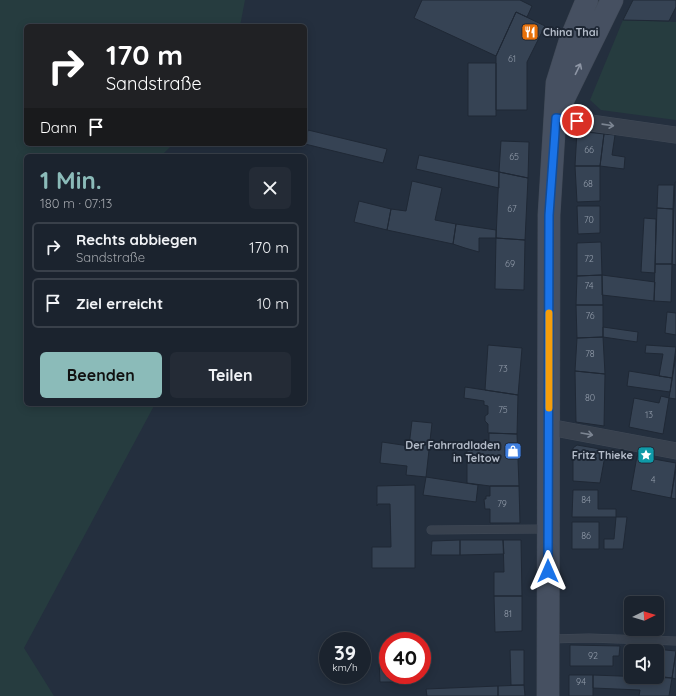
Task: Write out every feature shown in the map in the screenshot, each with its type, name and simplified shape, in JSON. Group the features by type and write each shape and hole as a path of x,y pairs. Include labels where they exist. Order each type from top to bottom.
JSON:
{"street":[{"path":"548,696 549,215 557,83 570,41 587,0"},
{"path":"556,118 612,0"},
{"path":"556,118 676,135"},
{"path":"549,427 676,450"}],"lane":[{"path":"431,530 548,529"},
{"path":"548,639 589,638 675,641"}],"green space":[{"path":"0,0 245,0 240,24 24,24 24,146 171,146 163,154 24,154 24,406 154,406 24,648 54,696 0,696"},
{"path":"623,20 676,22 676,120 601,110 590,100"}],"building":[{"path":"422,0 520,0 532,6 527,17 516,12 496,56 414,18"},
{"path":"633,0 676,0 676,7 669,21 623,20"},
{"path":"516,12 545,26 527,62 527,110 496,110 496,56"},
{"path":"468,63 496,63 496,116 468,116"},
{"path":"308,130 387,149 383,163 307,144"},
{"path":"577,131 604,134 600,166 575,166"},
{"path":"604,134 615,135 612,155 625,157 624,169 600,166"},
{"path":"501,141 529,142 528,178 499,172"},
{"path":"419,155 499,172 499,188 416,169"},
{"path":"575,166 600,166 600,201 577,202"},
{"path":"499,172 528,178 525,240 496,238"},
{"path":"412,181 442,188 435,220 456,224 453,244 387,230 391,209 406,211"},
{"path":"676,182 676,265 672,264"},
{"path":"658,185 674,185 673,209 657,208"},
{"path":"359,201 391,209 387,230 354,222"},
{"path":"577,206 600,206 600,233 578,234"},
{"path":"657,208 673,209 672,264 655,264"},
{"path":"644,218 656,219 655,273 641,272"},
{"path":"456,224 496,230 496,238 479,238 479,252 453,244"},
{"path":"496,238 525,240 524,290 495,289"},
{"path":"601,242 602,275 577,276 577,243"},
{"path":"655,264 672,264 671,302 654,301"},
{"path":"602,275 603,305 576,305 577,276"},
{"path":"602,275 655,282 654,301 602,295"},
{"path":"576,305 603,305 603,337 577,338"},
{"path":"667,312 676,313 676,335 665,333"},
{"path":"603,327 638,332 637,342 603,337"},
{"path":"603,337 605,374 575,371 577,338"},
{"path":"488,345 522,348 518,395 485,390"},
{"path":"646,345 676,347 672,378 659,376 663,354 645,353"},
{"path":"676,356 676,399 669,398"},
{"path":"575,371 605,374 604,426 576,422"},
{"path":"629,371 672,378 670,392 627,386"},
{"path":"465,387 518,395 517,434 488,433 488,424 485,421 485,416 488,414 488,406 484,405 484,401 464,398"},
{"path":"661,396 669,398 663,434 629,427 634,398 659,403"},
{"path":"412,421 432,423 426,477 406,475 407,466 380,463 382,442 409,446"},
{"path":"489,433 517,434 519,486 490,486 467,483 467,443 489,443"},
{"path":"577,445 606,450 600,483 573,481 573,448"},
{"path":"637,456 676,463 671,498 631,490"},
{"path":"676,469 676,499 671,498"},
{"path":"426,477 478,485 476,502 423,495"},
{"path":"415,485 415,568 372,568 372,547 391,547 390,504 378,504 377,506 377,486"},
{"path":"490,486 519,486 520,523 490,523 490,509 485,509 484,499 486,499 486,496 490,496"},
{"path":"573,490 598,490 598,509 616,509 616,517 572,517"},
{"path":"616,517 627,517 623,549 604,549 604,539 614,539"},
{"path":"572,522 599,522 599,549 572,549"},
{"path":"460,540 460,555 431,555 432,541"},
{"path":"460,540 503,540 504,554 460,555"},
{"path":"503,540 521,540 522,596 494,596 494,572 504,572"},
{"path":"494,596 522,596 522,631 495,632"},
{"path":"570,645 620,646 619,656 613,656 613,666 570,666"},
{"path":"510,650 524,650 524,685 511,685"},
{"path":"664,650 676,651 672,678 664,677"},
{"path":"676,652 676,679 672,678"},
{"path":"569,675 593,675 593,696 569,696"},
{"path":"593,675 624,676 624,684 664,684 664,678 672,678 669,696 639,696 640,690 593,688"},
{"path":"524,685 525,696 498,696 498,686"},
{"path":"498,686 498,696 427,696 426,689"}],"slow traffic":[{"path":"549,313 549,408"}],"place":[{"name":"China Thai","path":"530,32"},
{"name":"Der Fahrradladen in Teltow","path":"513,451"},
{"name":"Fritz Thieke","path":"646,455"}],"route":[{"path":"548,571 549,215 554,134 556,118 577,121"}]}
